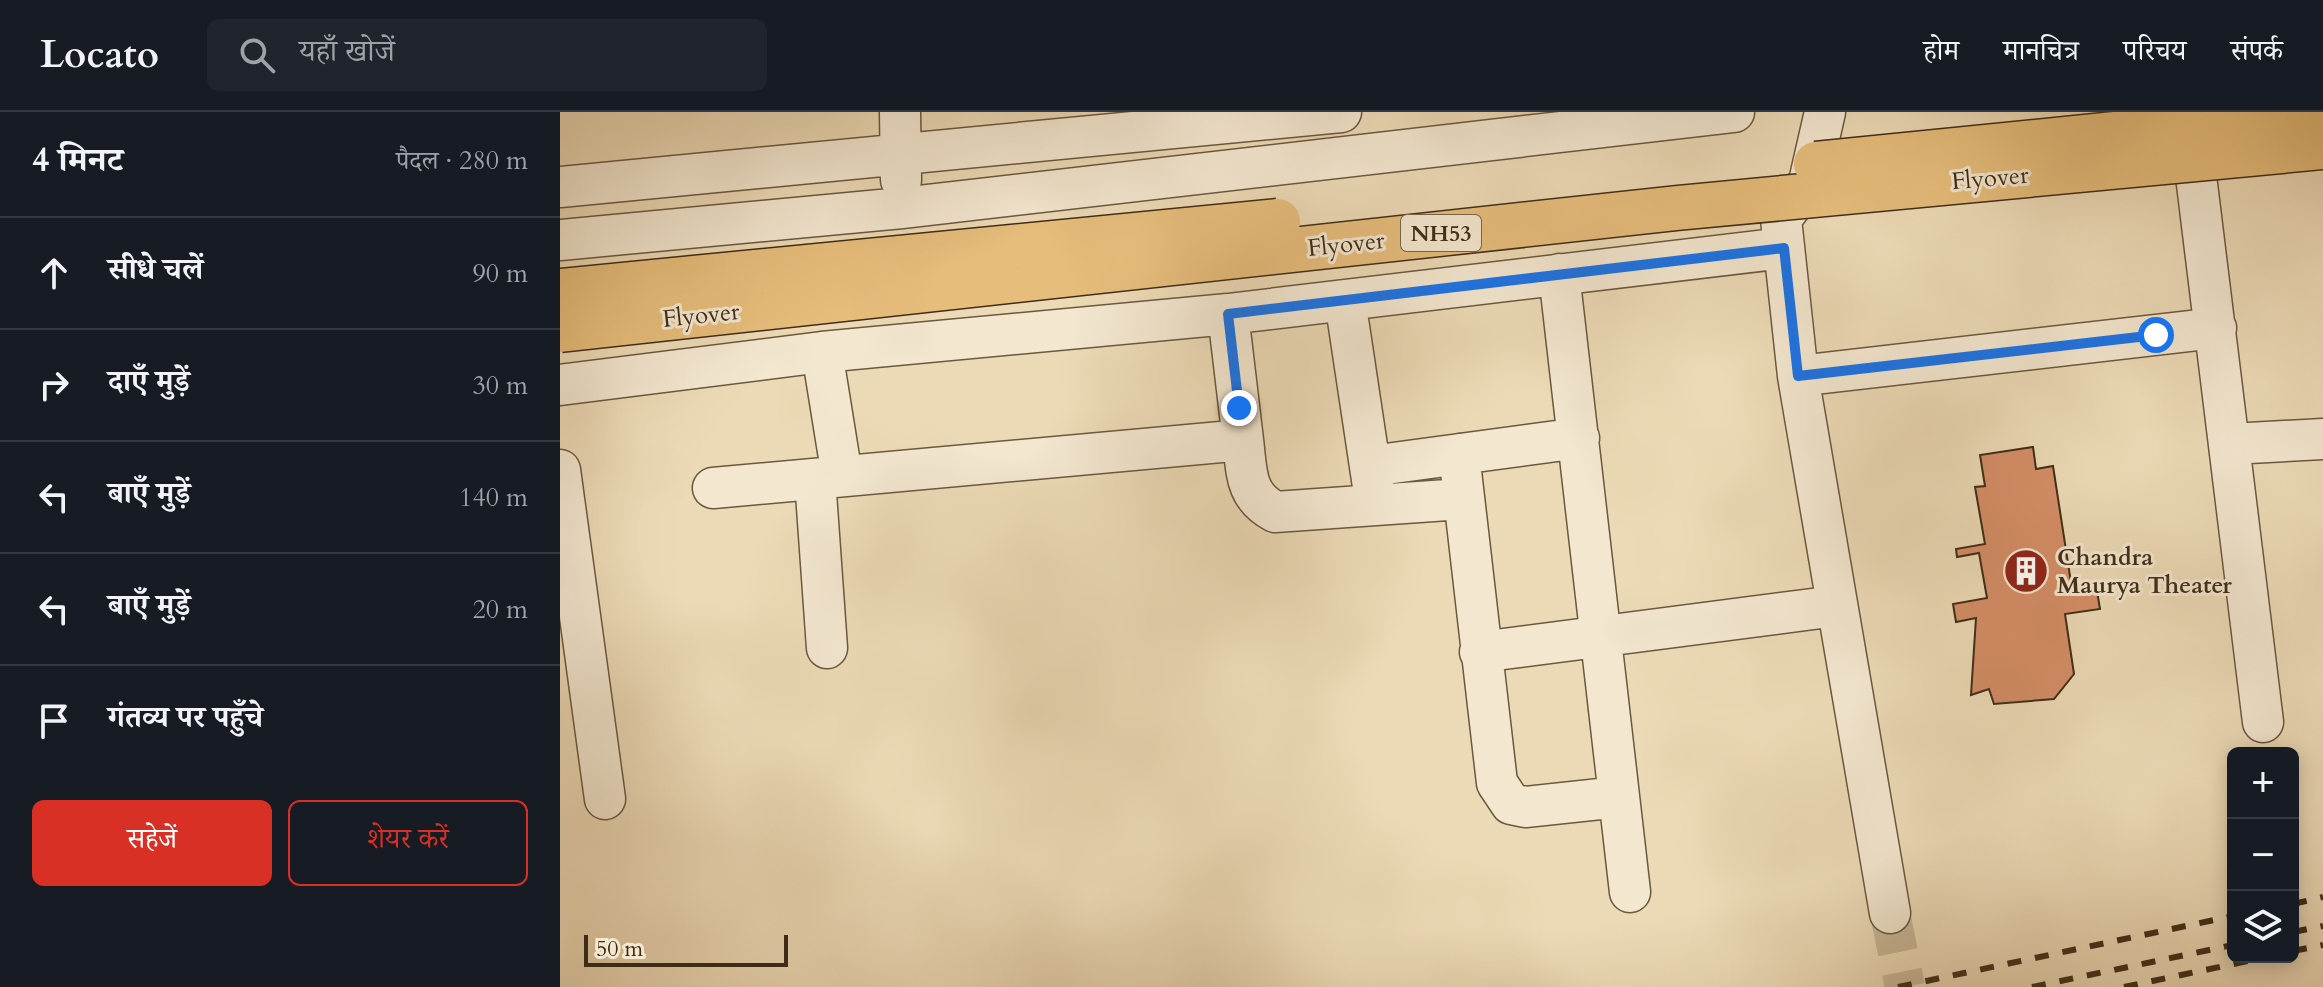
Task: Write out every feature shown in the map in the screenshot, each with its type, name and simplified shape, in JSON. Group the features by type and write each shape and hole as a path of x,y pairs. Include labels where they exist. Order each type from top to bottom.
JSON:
{"highway":[{"name":"Flyover","path":"560,291 2323,113"},
{"name":"Flyover","path":"560,330 1677,208 2323,147"}],"street":[{"path":"900,112 902,208"},
{"path":"560,187 1341,112"},
{"path":"560,240 902,208 1734,112"},
{"path":"1795,112 1809,182"},
{"path":"1825,112 1809,182 1783,234 1798,376 1890,913"},
{"path":"560,385 822,352 1228,314 1559,274 1783,234 2196,176 2323,165"},
{"path":"2196,176 2263,722"},
{"path":"560,348 1056,293 1783,234"},
{"path":"1559,274 1630,892"},
{"path":"1345,300 1376,505"},
{"path":"1228,314 1252,495 1261,505 1275,512 1462,499"},
{"path":"1798,376 2216,328"},
{"path":"822,352 829,478 827,648"},
{"path":"1371,466 1579,438"},
{"path":"2230,444 2323,439"},
{"path":"713,488 1243,440"},
{"path":"1459,454 1497,783 1511,804 1525,807 1619,797"},
{"path":"560,470 566,554 605,799"},
{"path":"1480,652 1836,606"}],"building":[{"name":"Chandra Maurya Theater","path":"2033,447 2036,469 2053,466 2072,589 2096,585 2100,609 2065,614 2074,674 2054,699 1994,704 1989,689 1971,695 1976,618 1956,622 1953,604 1987,598 1979,553 1957,557 1956,549 1985,544 1975,487 1985,486 1980,455"}],"tunnel":[{"path":"1890,913 1905,987"}],"railway":[{"path":"2299,903 2323,897"},
{"path":"1898,987 2227,917"},
{"path":"2299,931 2323,926"},
{"path":"2299,950 2323,945"},
{"path":"2032,987 2227,946"},
{"path":"2124,987 2238,963"}],"place":[{"name":"Chandra Maurya Theater","path":"2026,571"}],"route":[{"path":"1239,408 1228,314 1784,248 1798,376 2156,335"}]}
